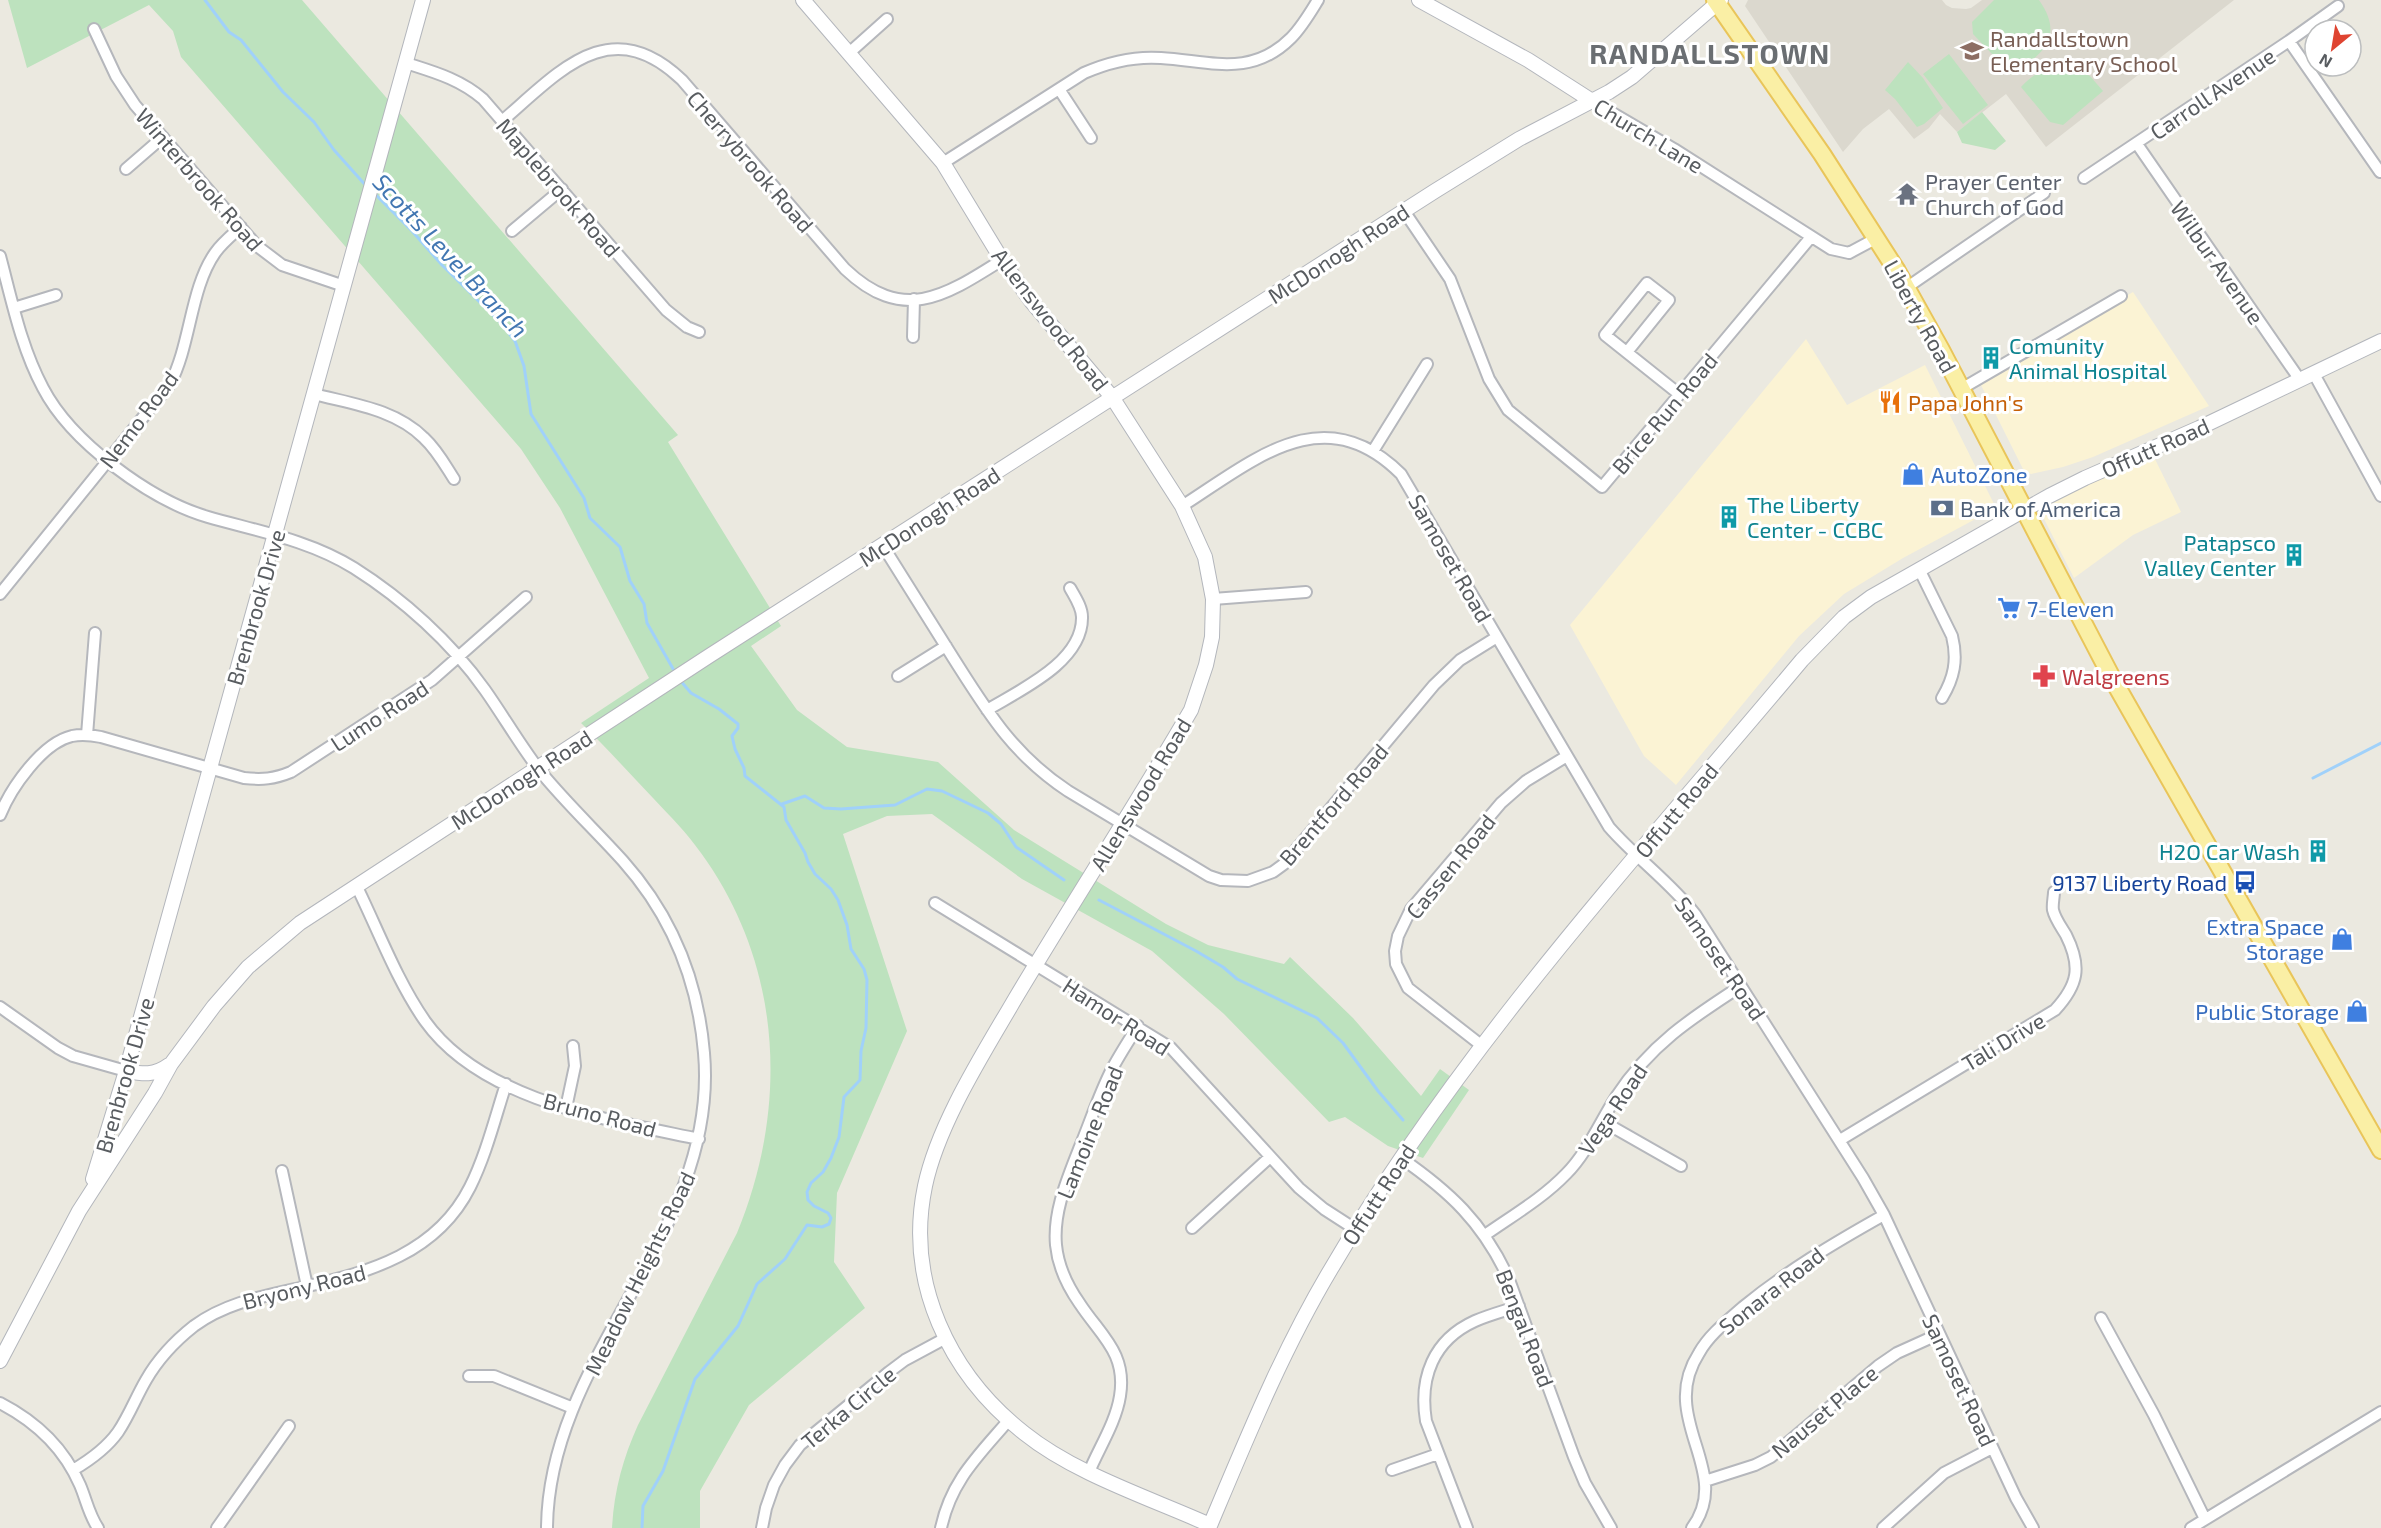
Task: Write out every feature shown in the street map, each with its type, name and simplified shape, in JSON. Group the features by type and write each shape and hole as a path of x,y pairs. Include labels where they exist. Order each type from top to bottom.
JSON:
{"main road":[{"name":"Liberty Road","path":"1718,1 1822,154 1906,288 2112,678 2381,1150"}],"street":[{"name":"Brenbrook Drive","path":"79,1211 102,1154 126,1071 423,0"},
{"name":"Allenswood Road","path":"803,0 943,163 1002,260 1031,301 1112,397 1182,506 1205,557 1213,599 1212,637 1200,688 1191,710 993,1037 948,1123 935,1154 926,1186 921,1218 926,1279 944,1339 976,1388 1008,1421 1046,1449 1089,1472 1212,1527"},
{"path":"943,163 1084,73 1105,64 1122,60 1160,58 1227,66 1260,58 1276,50 1298,31 1318,0"},
{"name":"Church Lane","path":"1419,0 1528,60 1831,249 1849,254 1876,238"},
{"name":"McDonogh Road","path":"0,1361 79,1211 155,1093 171,1064 214,1006 248,967 300,923 668,682 1404,211 1519,139 1632,77 1718,1"},
{"name":"Carroll Avenue","path":"2084,178 2338,6"},
{"path":"849,53 887,19"},
{"name":"Winterbrook Road","path":"94,29 125,91 257,246 282,265 344,286"},
{"path":"2289,41 2380,172"},
{"name":"Cherrybrook Road","path":"502,121 575,60 608,50 626,49 657,59 682,80 845,270 858,282 884,296 930,298 945,294 1002,260"},
{"name":"Maplebrook Road","path":"406,63 444,75 471,88 666,310 687,327 699,332"},
{"path":"1059,89 1092,138"},
{"path":"126,169 164,137"},
{"name":"Wilbur Avenue","path":"2137,144 2300,380"},
{"path":"512,231 562,189"},
{"path":"1906,288 2044,193"},
{"name":"Brice Run Road","path":"1404,211 1450,279 1489,379 1508,410 1602,488 1811,237"},
{"name":"Nemo Road","path":"0,594 170,384 183,354 207,267 223,243 241,227"},
{"name":"Meadow Heights Road","path":"0,256 25,349 45,393 80,436 142,486 178,506 330,554 367,577 418,617 459,657 538,768 649,892 679,946 694,989 705,1058 705,1087 699,1139 691,1170 678,1202 573,1408 554,1464 547,1528"},
{"path":"1627,352 1669,300 1647,283 1605,335 1679,394"},
{"path":"14,308 56,295"},
{"path":"1961,389 2121,296"},
{"path":"913,337 915,299"},
{"name":"Offutt Road","path":"1212,1527 1288,1349 1318,1291 1401,1158 1481,1045 1818,642 1857,607 2024,510 2085,478 2199,428 2381,341"},
{"path":"1373,451 1427,364"},
{"path":"2314,374 2381,496"},
{"path":"314,394 377,410 411,427 438,454 454,479"},
{"name":"Samoset Road","path":"1182,506 1264,454 1296,441 1334,438 1373,451 1395,469 1413,492 1609,827 1683,898 1840,1140 1884,1215 1992,1448 2033,1528"},
{"name":"Brentford Road","path":"883,546 987,710 1003,733 1033,765 1049,779 1121,825 1209,876 1221,880 1248,881 1273,872 1293,855 1434,685 1460,660 1497,637"},
{"path":"1919,569 1952,636 1954,671 1942,698"},
{"path":"987,710 1052,670 1070,652 1082,617 1079,604 1070,588"},
{"path":"1213,599 1306,592"},
{"name":"Lumo Road","path":"87,735 260,780 274,778 291,772 407,698 459,657 526,597"},
{"path":"0,815 11,794 40,756 56,743 70,737 87,735 95,633"},
{"path":"898,676 946,646"},
{"name":"Cassen Road","path":"1481,1045 1408,988 1396,964 1395,951 1398,936 1412,909 1501,803 1526,780 1567,756"},
{"name":"Bruno Road","path":"357,887 412,1000 440,1039 457,1054 506,1084 566,1108 589,1116 699,1139"},
{"name":"Tali Drive","path":"1840,1140 2055,1010 2067,997 2076,979 2075,960 2068,939 2052,910 2054,892"},
{"name":"Hamor Road","path":"935,903 1171,1048 1311,1200 1355,1229"},
{"name":"Vega Road","path":"1485,1234 1557,1184 1579,1158 1629,1078 1664,1040 1684,1023 1742,986"},
{"path":"0,1007 73,1056 126,1071 154,1074 171,1064"},
{"name":"Lamoine Road","path":"1089,1472 1120,1397 1120,1369 1110,1342 1080,1305 1060,1265 1056,1246 1056,1225 1064,1188 1105,1083 1138,1026"},
{"path":"566,1108 574,1066 573,1046"},
{"name":"Bryony Road","path":"73,1470 90,1461 116,1434 158,1362 192,1328 228,1306 248,1299 376,1268 417,1247 437,1230 468,1190 484,1151 506,1084"},
{"path":"1602,1121 1681,1166"},
{"path":"1192,1228 1270,1157"},
{"name":"Bengal Road","path":"1401,1158 1452,1196 1485,1234 1508,1276 1574,1457 1589,1490 1611,1528"},
{"path":"282,1171 307,1286"},
{"name":"Sonara Road","path":"1692,1528 1705,1497 1703,1463 1686,1400 1687,1382 1698,1354 1721,1327 1790,1270 1884,1215"},
{"path":"1467,1528 1426,1421 1423,1403 1424,1386 1436,1355 1460,1329 1476,1320 1519,1306"},
{"path":"2101,1318 2154,1415 2205,1519"},
{"name":"Nauset Place","path":"1705,1480 1755,1465 1771,1457 1878,1366 1897,1353 1939,1334"},
{"name":"Terka Circle","path":"762,1528 774,1485 800,1445 905,1360 944,1339"},
{"path":"469,1376 494,1376 573,1408"},
{"path":"0,1403 33,1423 60,1451 73,1470 98,1528"},
{"path":"2190,1528 2381,1412"},
{"path":"941,1528 957,1482 1008,1421"},
{"path":"217,1528 289,1426"},
{"path":"1883,1528 1944,1473 1992,1448"},
{"path":"1392,1470 1438,1454"}],"shaded area":[{"name":"Randallstown Elementary School","path":"1748,0 1942,0 1952,8 1966,9 1982,0 2234,0 2046,147 2006,94 1957,132 1940,114 1929,128 1914,139 1889,109 1863,129 1843,152 1745,6"},
{"path":"2133,292 2209,406 2093,457 2031,474 2024,471 1979,381"},
{"path":"1806,339 1847,405 1925,365 1996,508 1903,558 1844,594 1799,636 1676,785 1644,756 1570,625"},
{"path":"2152,453 2181,512 2133,535 2074,578 2043,517 2046,504"}],"green space":[{"path":"8,0 302,0 678,435 668,442 781,626 751,646 797,710 847,747 938,762 1014,830 1166,924 1208,945 1284,964 1290,957 1353,1018 1421,1096 1440,1069 1469,1090 1423,1158 1388,1146 1345,1117 1329,1122 1224,1014 1152,951 1022,879 932,814 887,816 843,834 907,1031 837,1193 834,1262 865,1308 749,1405 700,1491 700,1528 612,1528 617,1488 638,1425 737,1233 754,1185 765,1136 770,1087 769,1038 762,990 749,942 728,897 701,853 684,832 581,723 649,678 560,508 521,449 181,57 173,31 149,5 27,68"},
{"path":"1994,0 2039,0 2047,13 2050,24 2047,44 2033,60 2012,75 1973,34 1972,22"},
{"path":"1949,54 1988,105 1963,124 1923,74"},
{"path":"1908,62 1923,78 1943,108 1917,127 1885,90"},
{"path":"2067,64 2090,76 2103,91 2063,125 2050,122 2021,87 2042,71"},
{"path":"1982,112 2006,141 1995,150 1962,143 1957,132"}],"waterway":[{"name":"Scotts Level Branch","path":"205,0 229,32 241,40 283,92 314,122 334,150 368,188"},
{"name":"Scotts Level Branch","path":"375,194 500,322 515,341 524,366 531,414 584,498 590,518 620,547 630,581 644,604 647,623 676,674"},
{"name":"Scotts Level Branch","path":"642,1528 643,1506 663,1471 695,1379 738,1326 757,1284 785,1259 807,1225 822,1227 829,1224 831,1218 828,1213 814,1206 808,1200 807,1192 811,1183 823,1172 831,1158 839,1137 844,1097 860,1080 861,1051 866,1028 867,980 864,969 851,949 847,925 838,900 831,889 815,874 808,862 786,820 784,807 745,776 732,736 738,724 719,709 691,693 679,679"},
{"path":"2313,778 2381,743"},
{"path":"782,804 805,796 824,808 895,805 927,789 942,791 988,813 1001,824 1016,847 1064,880"},
{"path":"1099,900 1196,951 1223,967 1237,979 1317,1018 1343,1043 1378,1091 1403,1120"}],"place":[{"name":"Randallstown Elementary School","path":"1972,51"},
{"name":"Prayer Center Church of God","path":"1907,194"},
{"name":"Comunity Animal Hospital","path":"1991,358"},
{"name":"Papa John's","path":"1890,402"},
{"name":"AutoZone","path":"1913,474"},
{"name":"Bank of America","path":"1942,508"},
{"name":"The Liberty Center - CCBC","path":"1729,517"},
{"name":"Patapsco Valley Center","path":"2294,555"},
{"name":"7-Eleven","path":"2009,608"},
{"name":"Walgreens","path":"2044,676"},
{"name":"H2O Car Wash","path":"2318,851"},
{"name":"9137 Liberty Road","path":"2245,882"},
{"name":"Extra Space Storage","path":"2342,939"},
{"name":"Public Storage","path":"2357,1011"}],"district":[{"name":"RANDALLSTOWN","path":"1710,53"}]}
